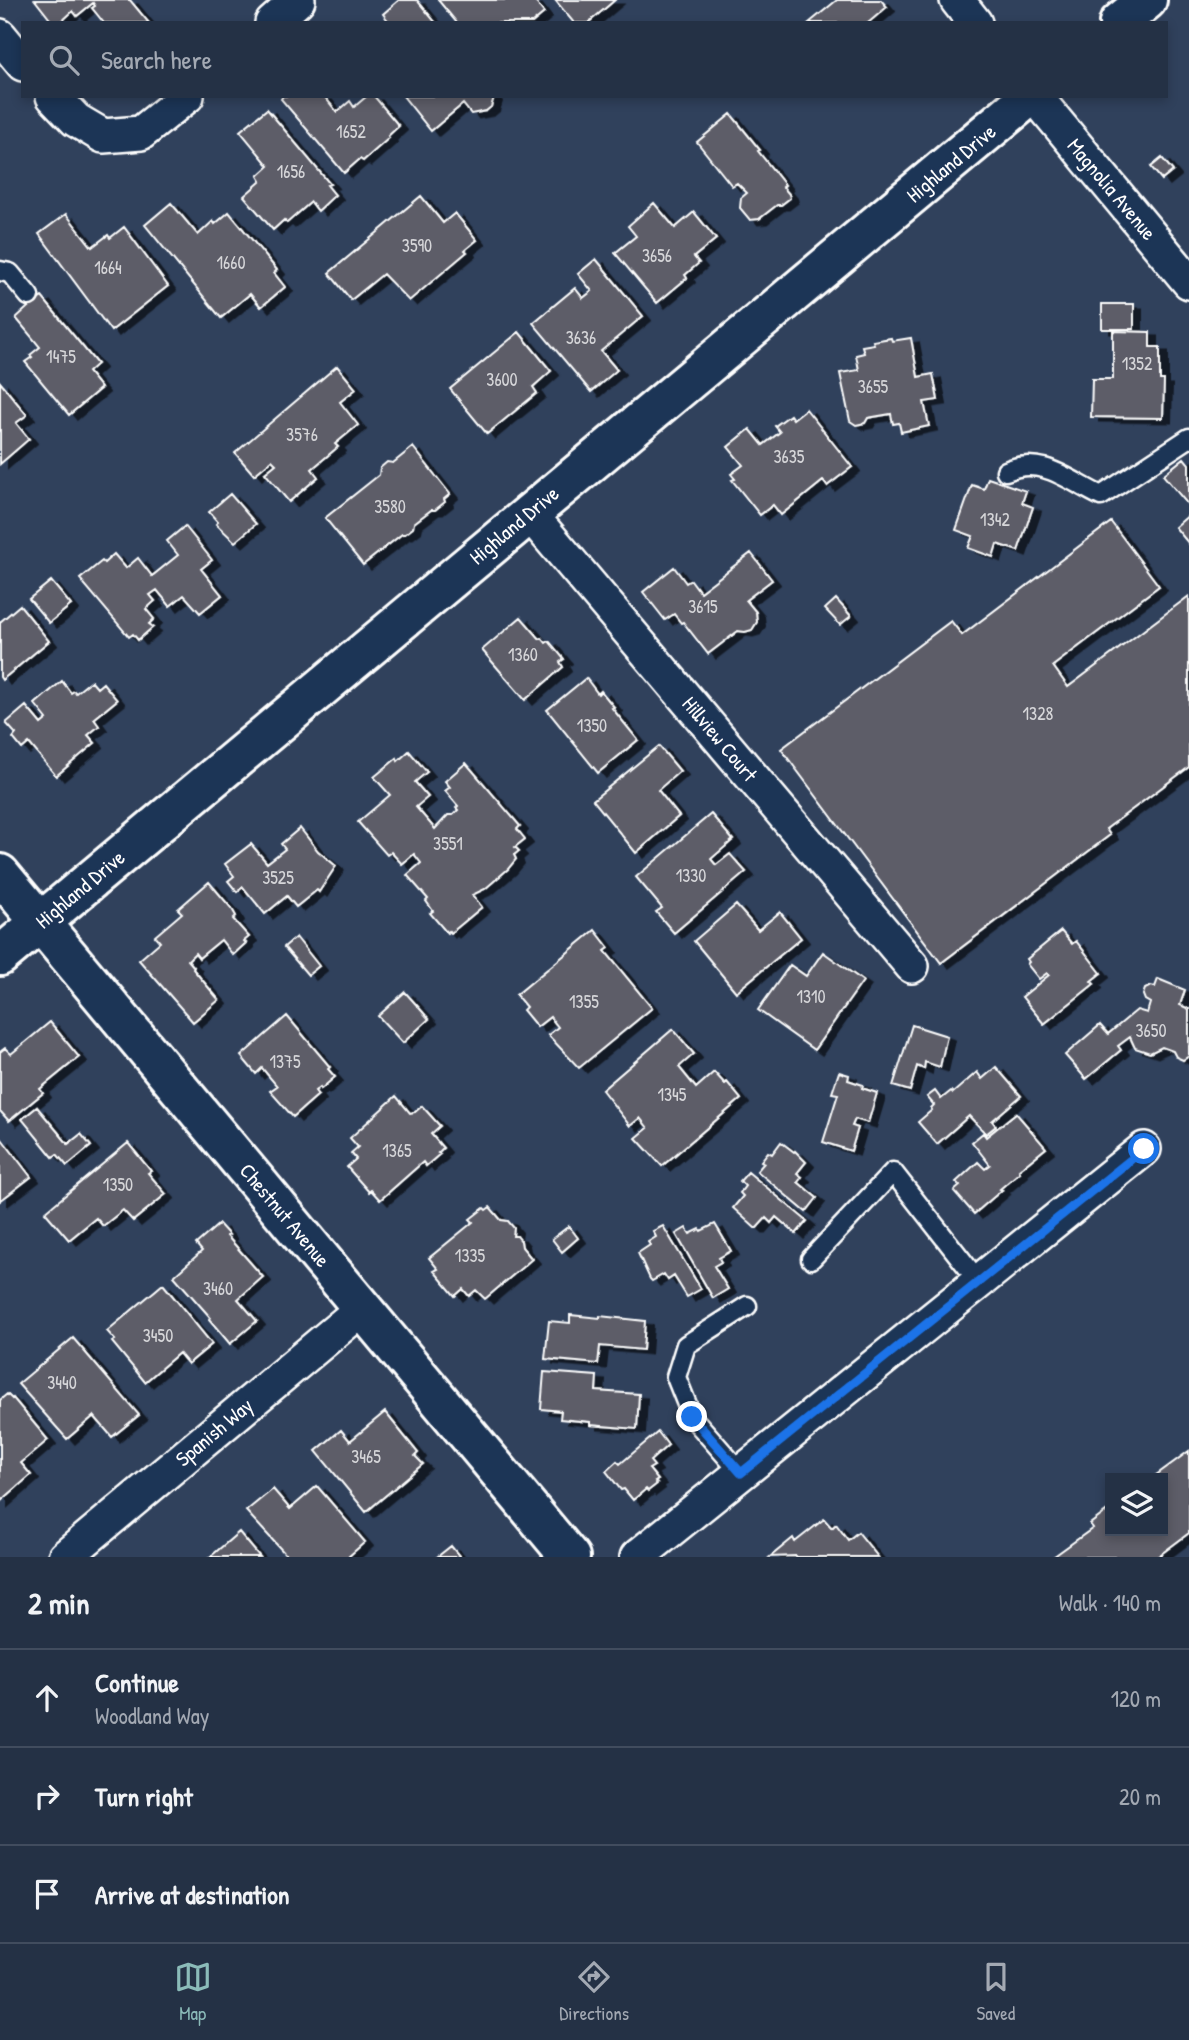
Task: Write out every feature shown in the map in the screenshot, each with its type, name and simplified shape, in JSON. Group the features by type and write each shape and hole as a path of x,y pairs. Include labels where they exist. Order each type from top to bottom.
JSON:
{"street":[{"path":"274,21 298,0"},
{"path":"957,0 973,21"},
{"path":"1121,21 1147,0"},
{"path":"0,36 21,62"},
{"path":"55,98 76,120 103,136 141,133 185,98"},
{"name":"Highland Drive","path":"0,956 1031,98"},
{"name":"Magnolia Avenue","path":"1035,98 1189,282"},
{"name":"Hillview Court","path":"529,513 912,966"},
{"name":"Chestnut Avenue","path":"0,874 570,1557"},
{"path":"637,1557 1144,1149"},
{"name":"Spanish Way","path":"65,1557 363,1308"}],"lane":[{"path":"0,271 10,272 29,296"},
{"path":"1006,471 1034,464 1065,476 1101,496 1189,438"},
{"path":"811,1259 893,1172 979,1282"},
{"path":"741,1473 692,1417 676,1377 686,1345 747,1306"}],"building":[{"path":"35,0 130,0 147,21 102,21 92,8 95,6 93,3 77,16 73,11 62,21 51,21"},
{"path":"399,0 417,0 434,21 388,21 383,14"},
{"path":"438,0 534,0 544,13 534,21 455,21"},
{"path":"555,0 615,0 590,21 572,21"},
{"path":"837,0 881,0 887,7 870,21 811,21"},
{"path":"326,98 337,112 350,101 354,107 365,98 376,98 399,126 363,161 360,159 344,173 281,99"},
{"path":"405,98 494,98 491,107 486,111 471,114 463,104 431,131"},
{"path":"267,109 330,184 327,185 335,195 318,211 311,202 287,223 284,220 273,230 244,196 261,181 258,176 269,166 240,131"},
{"path":"731,114 760,150 758,151 789,194 790,198 759,219 750,220 740,208 741,198 747,193 737,183 732,186 697,142"},
{"path":"1162,158 1173,171 1162,180 1151,167"},
{"path":"421,196 443,223 455,213 477,240 465,250 467,252 409,301 383,274 351,300 329,273"},
{"path":"171,203 198,235 213,221 215,224 229,212 277,270 274,273 285,287 261,307 250,294 221,318 145,225"},
{"path":"654,203 675,228 694,212 716,239 694,257 699,263 685,275 687,278 657,303 615,253 636,236 628,226"},
{"path":"66,214 92,247 124,227 168,286 111,331 39,234"},
{"path":"596,259 643,316 601,351 617,370 591,392 533,323 575,288 583,298 592,291 578,274"},
{"path":"42,297 97,364 88,372 101,388 69,415 25,362 40,347 16,318"},
{"path":"1102,304 1134,304 1134,329 1102,329"},
{"path":"1113,331 1150,332 1150,347 1160,347 1160,380 1164,380 1163,418 1091,417 1092,379 1113,379"},
{"path":"519,332 551,371 533,387 537,393 487,434 450,389"},
{"path":"891,338 892,341 911,338 918,377 933,374 938,400 924,402 929,426 901,432 899,423 893,424 891,414 868,418 865,423 856,425 850,421 840,373 859,370 856,355 864,353 862,346"},
{"path":"337,366 356,389 340,402 358,425 335,444 338,447 312,469 318,477 289,502 265,473 276,464 272,460 254,475 235,453"},
{"path":"0,382 27,415 16,423 29,439 0,464"},
{"path":"806,409 852,467 827,486 823,481 781,515 773,505 760,515 732,480 735,479 731,474 743,465 728,447 750,429 763,445 780,432 775,426 790,415 793,419"},
{"path":"413,447 450,494 444,499 445,502 414,523 413,528 363,565 325,518 379,475 380,468 387,462 393,463"},
{"path":"1184,458 1189,464 1189,506 1163,475"},
{"path":"988,478 1026,491 1022,503 1033,507 1018,551 997,544 993,557 968,548 973,536 956,530 972,485 984,489"},
{"path":"230,494 256,524 235,542 216,524 218,522 209,512"},
{"path":"1189,515 1189,544 1175,527"},
{"path":"1111,522 1159,586 1053,666 1068,687 1189,596 1189,767 1106,829 1110,835 941,963 781,749 951,621 962,635"},
{"path":"185,526 212,560 201,569 222,595 200,613 184,595 170,606 157,590 150,595 155,601 146,609 154,619 149,624 153,627 138,640 133,634 129,637 80,579 114,554 126,568 138,558 152,576 178,555 167,541"},
{"path":"751,553 772,580 746,600 756,612 757,622 752,630 738,631 708,654 683,622 674,614 665,620 643,592 674,567 686,583 691,580 700,592"},
{"path":"51,581 71,605 49,623 29,599"},
{"path":"836,599 851,616 840,625 825,609"},
{"path":"20,605 49,641 2,680 0,622"},
{"path":"521,617 540,639 546,643 549,641 564,659 560,662 563,667 525,700 482,650"},
{"path":"586,678 598,694 601,691 638,740 598,773 547,710"},
{"path":"62,681 71,693 76,693 91,681 97,688 103,683 117,700 94,719 99,726 88,735 95,743 56,776 29,743 22,749 13,738 16,734 6,723 26,706 41,724 47,719 35,704"},
{"path":"659,746 680,771 658,790 679,816 636,853 593,800"},
{"path":"409,751 427,772 415,782 428,797 416,807 435,829 448,815 453,815 458,810 458,806 445,791 450,787 445,781 466,763 520,826 517,829 525,839 515,847 519,851 514,855 516,859 508,869 485,889 472,895 482,907 451,933 447,933 430,913 433,911 426,901 428,899 407,875 421,863 414,854 402,864 391,852 387,855 358,822 390,795 374,777"},
{"path":"711,814 733,840 711,859 716,865 730,854 746,872 674,933 656,912 662,908 636,877"},
{"path":"300,828 318,851 336,866 319,892 317,890 296,907 287,896 265,914 243,887 237,892 228,881 234,876 225,864 251,844 267,863 285,849 281,844"},
{"path":"209,882 232,909 236,916 233,919 249,937 233,955 221,940 199,958 195,953 188,960 219,1000 193,1022 139,960 160,942 155,936 182,913 178,909"},
{"path":"736,905 758,930 780,912 801,938 736,992 694,941"},
{"path":"595,930 609,948 605,951 652,1008 579,1068 548,1035 558,1027 550,1017 537,1027 523,1010 526,1007 516,995"},
{"path":"1061,931 1072,944 1076,941 1101,973 1091,981 1094,984 1044,1024 1022,997 1049,975 1047,973 1039,979 1027,964 1027,959"},
{"path":"296,937 319,966 308,975 284,947"},
{"path":"823,952 863,981 814,1050 758,1010 790,965 806,976"},
{"path":"1158,979 1185,990 1180,1005 1189,1009 1189,1056 1183,1060 1176,1057 1173,1051 1162,1047 1150,1053 1135,1048 1130,1037 1118,1046 1121,1050 1086,1079 1065,1055 1100,1025 1108,1034 1137,1010 1147,1013 1150,1003 1143,995 1145,989 1155,987"},
{"path":"405,992 429,1019 403,1043 378,1016"},
{"path":"287,1016 330,1067 328,1069 335,1077 315,1091 318,1095 293,1117 270,1091 277,1086 262,1068 256,1074 241,1056"},
{"path":"50,1022 79,1057 40,1089 43,1093 9,1121 0,1111 0,1052 5,1048 11,1054"},
{"path":"912,1025 947,1036 940,1067 925,1062 924,1069 917,1066 910,1091 893,1086"},
{"path":"673,1029 694,1054 679,1067 696,1088 714,1072 725,1084 727,1082 741,1099 662,1166 636,1138 648,1128 640,1118 630,1126 602,1090"},
{"path":"996,1067 1021,1096 992,1121 996,1126 986,1134 969,1116 937,1144 918,1122 934,1105 927,1097 935,1091 941,1099 951,1091 953,1093 977,1072 982,1079"},
{"path":"839,1072 849,1075 848,1080 863,1085 862,1088 877,1093 868,1123 855,1119 852,1126 858,1128 851,1151 823,1142 838,1094 832,1093"},
{"path":"396,1096 410,1113 422,1106 440,1126 431,1134 443,1148 426,1166 423,1162 380,1200 371,1190 369,1192 347,1167 356,1159 351,1153 358,1147 350,1138"},
{"path":"37,1107 68,1144 81,1134 91,1146 67,1166 57,1154 53,1157 22,1119"},
{"path":"1016,1113 1046,1148 974,1214 954,1191 960,1186 956,1182 978,1162 985,1169 990,1165 972,1142 983,1133 986,1137"},
{"path":"2,1139 31,1177 0,1201 0,1141"},
{"path":"781,1142 806,1162 797,1173 802,1177 798,1182 817,1198 806,1212 757,1171 768,1152 772,1154"},
{"path":"128,1143 166,1194 133,1221 123,1210 103,1226 96,1218 69,1240 45,1212"},
{"path":"748,1172 807,1221 796,1234 776,1217 771,1223 766,1218 755,1228 733,1208 743,1196 740,1193 745,1186 740,1181"},
{"path":"490,1207 501,1220 508,1221 514,1228 513,1236 517,1236 532,1259 485,1299 476,1290 469,1296 463,1289 455,1296 434,1271 438,1269 429,1258 473,1222 470,1219 484,1208 486,1210"},
{"path":"219,1224 263,1277 238,1299 257,1321 230,1344 174,1276 202,1251 196,1244"},
{"path":"715,1224 731,1251 719,1258 721,1262 714,1266 728,1289 713,1298 676,1234 686,1228 690,1234"},
{"path":"569,1226 578,1238 562,1252 552,1239"},
{"path":"663,1226 701,1289 687,1297 674,1276 668,1280 664,1274 652,1281 638,1253 656,1237 653,1231"},
{"path":"163,1284 212,1344 188,1364 179,1353 145,1382 112,1342 115,1340 107,1331"},
{"path":"570,1315 645,1321 643,1350 600,1346 598,1364 545,1359 549,1321 570,1323"},
{"path":"73,1338 139,1415 112,1437 94,1416 67,1439 18,1384"},
{"path":"544,1372 597,1376 596,1391 639,1394 637,1429 560,1419 561,1411 541,1409"},
{"path":"7,1394 48,1440 21,1463 31,1475 0,1502 0,1400"},
{"path":"385,1412 418,1453 415,1456 423,1464 366,1512 316,1451 341,1430 350,1441"},
{"path":"658,1432 668,1445 650,1461 654,1466 649,1469 658,1480 655,1482 657,1484 633,1500 606,1471 617,1461 620,1464"},
{"path":"1189,1451 1189,1533 1157,1557 1053,1557 1093,1528 1090,1524 1105,1513 1105,1536 1168,1536 1168,1473 1159,1473"},
{"path":"317,1486 365,1542 348,1557 288,1557 246,1511 273,1489 290,1509"},
{"path":"824,1519 832,1528 836,1524 848,1540 858,1532 878,1557 770,1557 793,1538 795,1542"},
{"path":"239,1532 260,1557 210,1557"},
{"path":"451,1546 460,1557 437,1557"}],"route":[{"path":"692,1417 741,1473 1144,1149"}]}
